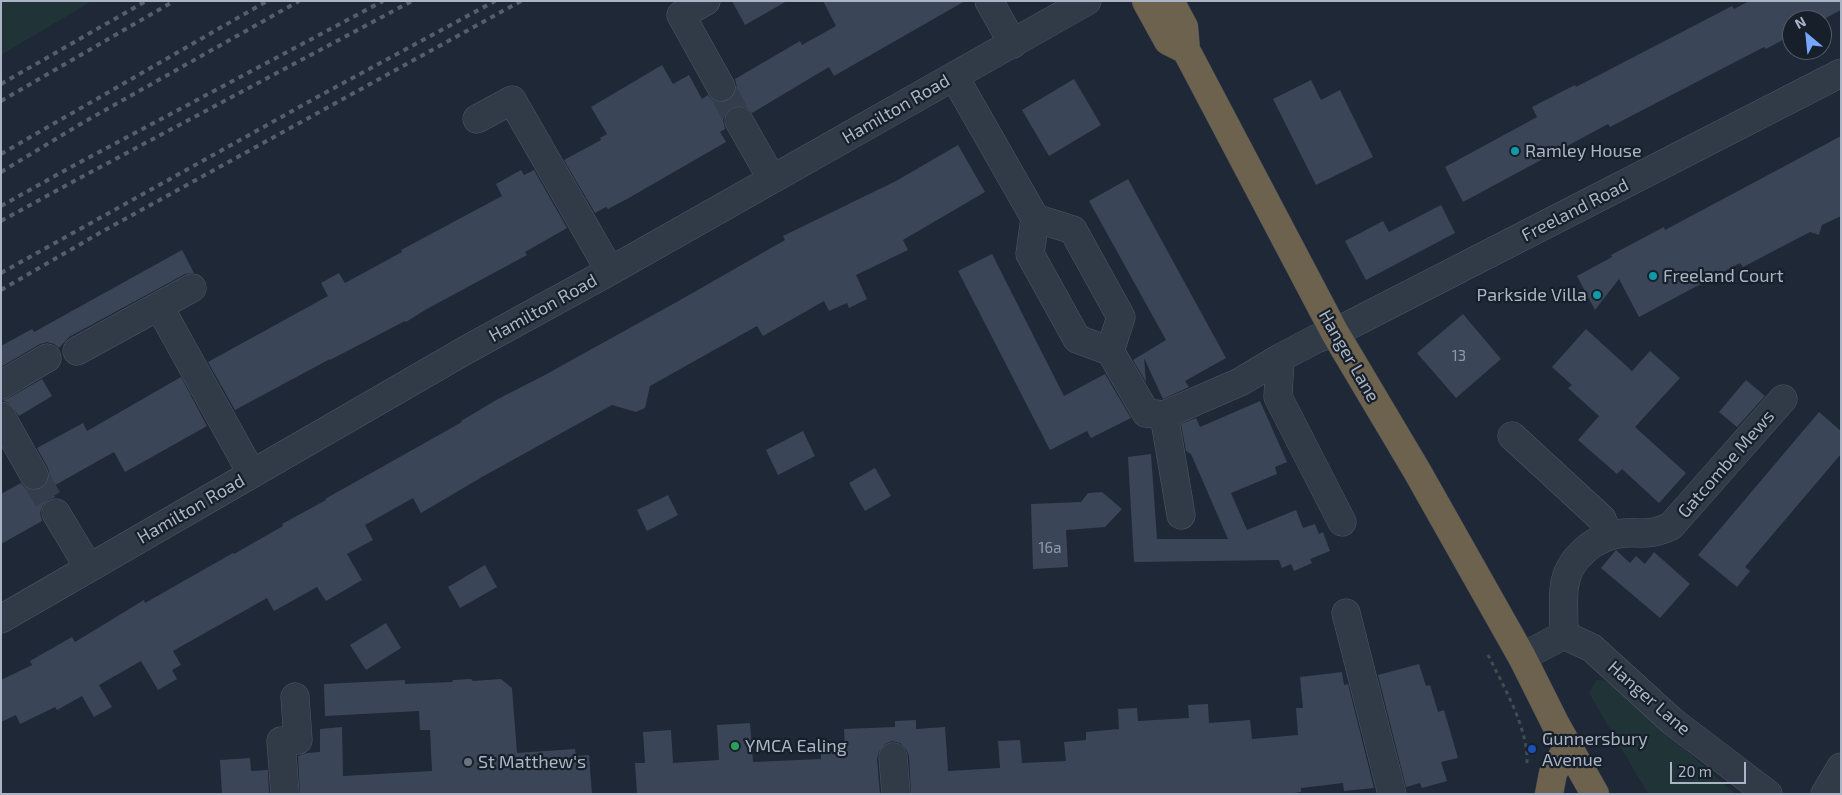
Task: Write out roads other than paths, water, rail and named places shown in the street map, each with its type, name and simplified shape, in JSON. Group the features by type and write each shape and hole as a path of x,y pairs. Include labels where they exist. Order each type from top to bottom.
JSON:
{"highway":[{"name":"Hanger Lane","path":"1146,1 1168,41 1186,50"},
{"name":"Hanger Lane","path":"1170,1 1184,27 1186,50 1335,333 1522,657 1594,794"},
{"path":"1549,794 1553,773 1568,746"}],"street":[{"path":"706,1 681,15 721,87"},
{"path":"989,1 1013,44"},
{"name":"Hamilton Road","path":"1,619 458,355 1087,1"},
{"name":"Freeland Road","path":"1164,415 1240,382 1316,339 1335,333 1841,73"},
{"path":"954,76 1035,218 1030,254 1077,340 1110,351 1146,413 1164,415 1181,515"},
{"path":"477,119 512,100 610,271"},
{"path":"740,121 772,179"},
{"path":"1035,218 1073,230 1121,317 1110,351"},
{"path":"77,351 192,288"},
{"path":"159,306 252,474"},
{"path":"1,385 47,358"},
{"path":"1280,358 1278,397 1342,522"},
{"name":"Gatcombe Mews","path":"1564,635 1564,587 1568,574 1585,549 1609,536 1626,533 1646,534 1657,532 1670,526 1680,518 1783,399"},
{"path":"1,416 34,475"},
{"path":"1512,436 1602,519 1609,536"},
{"path":"56,513 89,568"},
{"path":"1346,613 1392,794"},
{"path":"1522,657 1564,635"},
{"name":"Hanger Lane","path":"1564,635 1592,648 1672,721 1768,794"},
{"path":"285,794 281,741 298,740 295,697"},
{"path":"893,757 896,794"},
{"path":"1825,794 1841,767"}],"tunnel":[{"path":"721,87 739,121"},
{"path":"34,475 56,513"}],"railway":[{"path":"1,84 146,1"},
{"path":"1,101 174,1"},
{"path":"1,154 267,1"},
{"path":"1,172 84,122 299,1"},
{"path":"1,206 383,1"},
{"path":"1,221 412,1"},
{"path":"1,273 321,95 495,1"},
{"path":"1,290 96,235 521,1"}],"place":[{"name":"Ramley House","path":"1515,151"},
{"name":"Freeland Court","path":"1653,276"},
{"name":"Parkside Villa","path":"1597,295"},
{"name":"YMCA Ealing","path":"735,746"},
{"name":"Gunnersbury Avenue","path":"1532,749"},
{"name":"St Matthew's","path":"468,762"}]}
